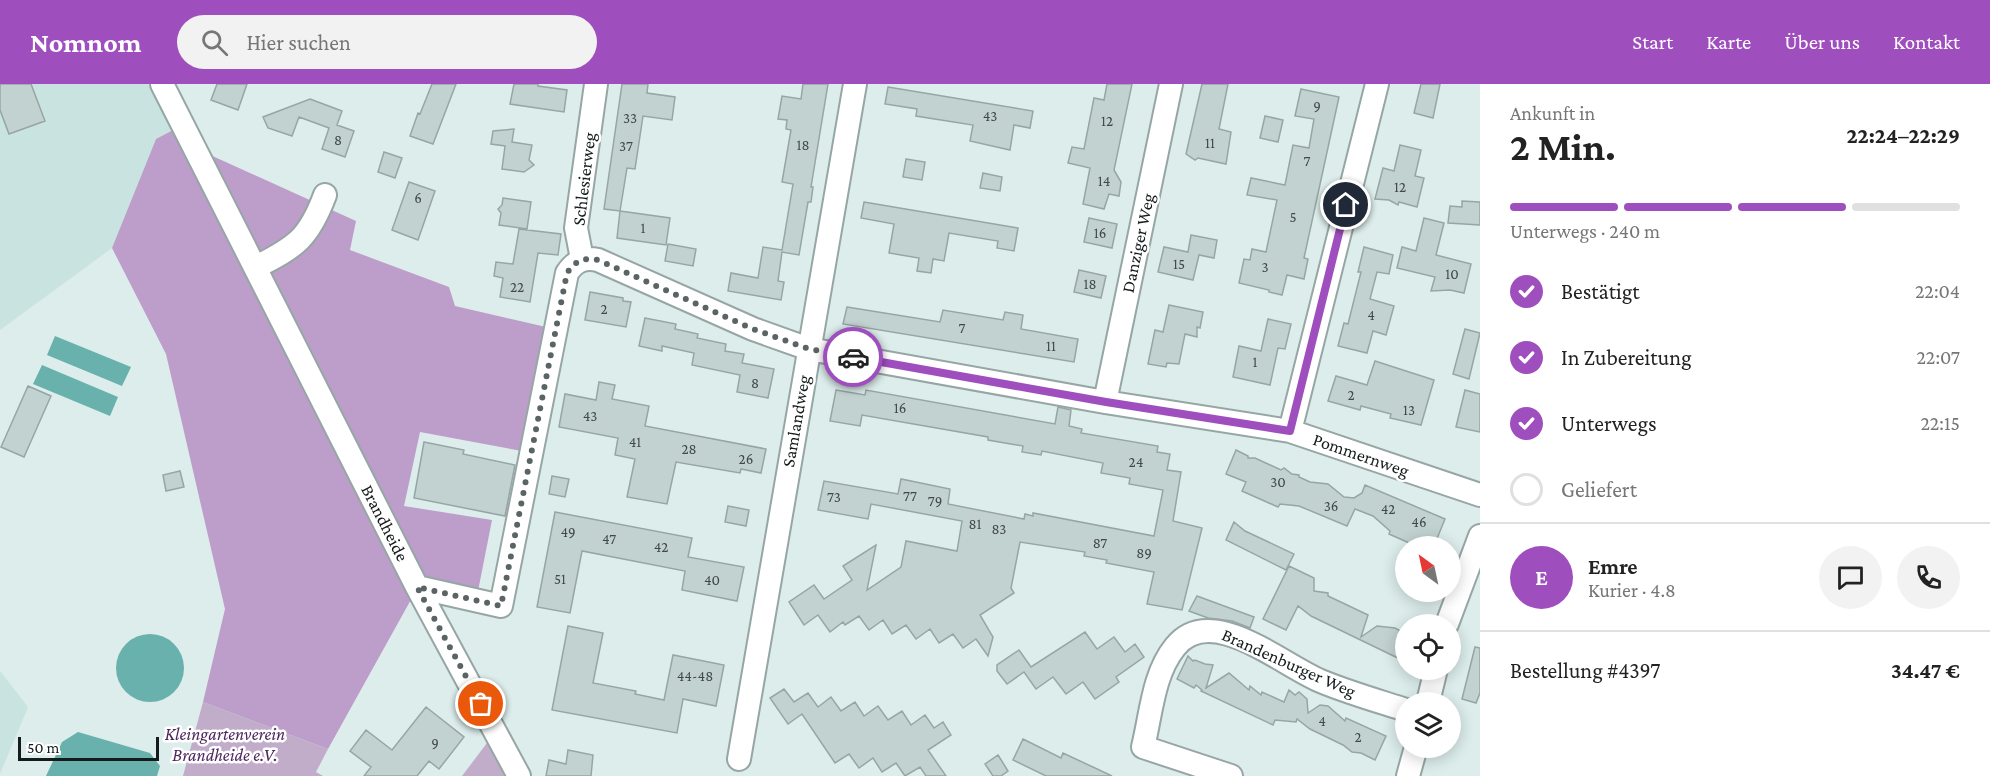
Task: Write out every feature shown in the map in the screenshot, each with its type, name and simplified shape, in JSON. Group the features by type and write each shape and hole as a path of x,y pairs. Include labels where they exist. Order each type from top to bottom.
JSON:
{"street":[{"name":"Schlesierweg","path":"582,259 576,228 596,84"},
{"name":"Samlandweg","path":"739,759 855,84"},
{"name":"Danziger Weg","path":"1106,402 1171,84"},
{"path":"1290,431 1377,84"},
{"name":"Brandheide","path":"171,90 256,267 417,587 519,776"},
{"path":"256,267 286,252 305,235 317,217 325,195"},
{"name":"Pommernweg","path":"582,259 598,260 753,329 809,349 1106,402 1290,431 1480,495"},
{"path":"417,587 501,606 567,273 572,264 582,259"},
{"path":"1451,614 1480,536"},
{"name":"Brandenburger Weg","path":"1231,776 1143,747 1158,681 1166,660 1176,646 1190,634 1208,629 1227,633 1321,682 1395,706"},
{"path":"1408,776 1413,758"}],"shaded area":[{"path":"0,84 148,84 175,129 156,139 112,248 0,330"},
{"path":"175,129 413,596 328,749 203,702 225,609 166,354 112,248 156,139"},
{"path":"208,154 356,221 350,250 449,287 455,306 546,327 522,451 420,432 404,506 492,520 478,591 418,577"},
{"path":"0,671 28,707 0,774"}],"green space":[{"name":"Kleingartenverein Brandheide e.V.","path":"203,702 328,749 316,772 323,776 183,776"},
{"path":"490,739 509,776 462,776"}],"water":[{"path":"55,336 131,367 122,386 47,355"},
{"path":"42,365 118,397 110,416 33,384"},
{"path":"143,634 157,634 169,639 179,649 184,668 179,687 169,697 157,702 143,702 131,697 121,687 116,675 116,661 121,649 131,639"},
{"path":"78,732 150,753 160,766 157,776 46,776 62,742"}],"building":[{"path":"0,84 31,84 45,121 9,134 0,110"},
{"path":"217,84 247,84 238,110 211,100"},
{"path":"432,84 456,84 433,144 410,136"},
{"path":"514,84 538,84 538,86 567,90 564,112 510,104"},
{"path":"622,84 648,84 647,93 675,97 672,120 643,116 635,169 627,168 620,211 604,209"},
{"path":"803,84 828,84 811,187 813,187 811,202 808,202 799,255 782,252 778,281 784,282 781,300 728,291 731,273 758,278 763,247 782,250 793,184 782,182 791,130 786,129 787,120 778,119 782,96 801,99"},
{"path":"1107,84 1132,84 1114,170 1121,182 1119,196 1109,194 1104,209 1083,204 1090,168 1068,163 1072,147 1084,149 1094,98 1104,100"},
{"path":"1202,84 1228,84 1219,129 1231,132 1226,164 1198,158 1195,160 1186,154"},
{"path":"1421,84 1440,84 1433,118 1414,113"},
{"path":"888,87 1033,111 1030,128 1014,125 1010,150 970,141 973,125 916,116 917,109 885,104"},
{"path":"1301,89 1339,97 1304,258 1308,259 1304,279 1287,275 1282,295 1239,283 1244,259 1250,260 1252,249 1266,252 1277,200 1247,195 1251,178 1285,185 1293,145 1309,148 1314,119 1295,116"},
{"path":"310,99 342,111 337,125 354,131 345,157 322,149 329,128 299,117 292,136 268,128 263,117"},
{"path":"1265,116 1283,120 1278,142 1260,138"},
{"path":"514,129 512,142 532,145 529,160 534,165 524,172 502,169 505,146 491,144 493,131"},
{"path":"1400,145 1421,150 1415,176 1424,178 1417,207 1375,199 1383,168 1394,171"},
{"path":"384,152 402,158 395,178 378,172"},
{"path":"906,159 925,162 922,180 903,177"},
{"path":"983,173 1002,177 1000,191 980,188"},
{"path":"409,182 435,191 418,240 392,230"},
{"path":"503,198 531,202 527,229 499,225 501,213 498,209 502,205"},
{"path":"1462,201 1480,202 1480,225 1448,223 1450,206 1462,207"},
{"path":"864,202 1018,228 1014,251 997,248 998,241 949,233 944,261 933,259 931,273 917,271 919,258 889,253 894,224 861,218"},
{"path":"620,211 670,218 666,245 617,238"},
{"path":"1089,218 1117,224 1112,248 1084,242"},
{"path":"1424,218 1444,223 1436,255 1471,264 1464,293 1450,290 1431,291 1435,277 1397,268 1402,247 1416,251"},
{"path":"519,229 561,234 558,255 538,253 530,302 500,297 503,278 494,276 496,262 513,264"},
{"path":"1191,235 1217,240 1214,258 1199,255 1193,280 1158,272 1164,247 1188,252"},
{"path":"668,244 696,249 693,266 665,261"},
{"path":"1364,247 1393,255 1389,274 1377,272 1370,299 1394,306 1386,335 1373,331 1367,353 1338,346 1344,323 1348,324 1361,272 1358,272"},
{"path":"1079,270 1106,276 1101,298 1074,292"},
{"path":"590,292 623,298 623,301 631,302 626,327 585,320"},
{"path":"1169,305 1203,312 1200,328 1197,327 1197,337 1185,334 1179,364 1167,363 1166,367 1148,364 1155,330 1163,332"},
{"path":"847,307 940,322 943,310 1003,320 1005,312 1023,315 1021,329 1078,339 1074,362 843,324"},
{"path":"645,318 676,324 675,329 698,334 697,338 726,344 725,351 744,354 742,363 774,369 768,398 737,392 740,375 692,365 694,353 662,346 662,351 639,346"},
{"path":"1268,319 1291,324 1285,349 1278,348 1270,385 1233,377 1239,346 1261,351"},
{"path":"1465,329 1480,333 1469,379 1453,374"},
{"path":"1375,361 1434,380 1421,425 1390,418 1391,414 1361,406 1360,410 1328,401 1336,376 1367,385"},
{"path":"599,382 615,385 612,399 649,406 645,426 766,449 761,473 741,469 740,473 676,462 667,504 627,497 635,459 615,455 618,438 559,427 565,394 596,400"},
{"path":"28,386 51,396 24,457 1,447"},
{"path":"836,390 865,395 866,390 1055,424 1058,407 1071,410 1069,426 1082,429 1081,433 1158,446 1157,452 1170,454 1167,470 1181,472 1173,521 1202,528 1182,610 1147,604 1154,572 1106,563 1107,560 1084,556 1085,552 1020,542 1011,588 1014,593 980,615 993,637 988,656 976,639 963,648 953,634 939,643 930,629 916,639 906,625 892,634 883,620 869,630 859,616 845,625 843,622 830,632 818,615 804,625 789,602 814,585 824,599 852,580 843,566 876,545 867,590 901,567 906,541 957,551 962,521 871,504 868,519 818,510 824,481 898,494 901,479 950,489 948,504 1024,519 1025,514 1033,516 1033,513 1154,536 1163,490 1129,484 1130,478 1101,473 1103,463 1042,451 1041,455 1022,452 1023,446 988,440 988,437 862,415 860,426 830,421"},
{"path":"1465,390 1480,394 1480,432 1456,427"},
{"path":"424,442 464,450 463,454 515,465 505,516 414,498"},
{"path":"1236,450 1248,458 1255,458 1281,470 1284,468 1310,482 1328,484 1344,497 1354,498 1362,493 1365,485 1445,519 1438,536 1395,537 1389,534 1390,531 1373,516 1355,509 1347,526 1299,506 1280,504 1278,507 1242,491 1246,482 1226,474"},
{"path":"180,471 184,487 166,491 163,475"},
{"path":"552,476 569,479 565,497 549,494"},
{"path":"728,506 749,510 746,526 725,522"},
{"path":"555,512 692,538 688,557 744,567 737,601 682,590 685,571 582,551 570,613 537,607"},
{"path":"1234,522 1245,531 1294,554 1286,570 1226,540"},
{"path":"1289,566 1314,578 1314,591 1328,593 1328,596 1368,615 1361,637 1377,626 1395,628 1395,657 1311,616 1298,606 1286,630 1263,619"},
{"path":"1197,596 1254,617 1250,628 1232,621 1208,618 1189,611"},
{"path":"568,626 603,633 593,683 636,691 635,694 664,700 673,655 724,665 716,706 683,699 677,733 552,710"},
{"path":"1085,632 1097,649 1114,637 1125,652 1135,644 1144,657 1116,677 1119,682 1095,699 1083,682 1066,694 1053,677 1036,689 1024,672 1007,684 997,671 997,665 1019,650 1031,667"},
{"path":"1475,647 1480,648 1480,693 1476,703 1462,699"},
{"path":"1188,656 1193,661 1213,665 1206,688 1229,673 1249,690 1250,686 1261,695 1262,692 1284,702 1289,690 1295,695 1299,692 1307,699 1308,713 1320,705 1328,706 1345,721 1346,718 1386,736 1375,760 1361,753 1352,752 1343,745 1310,729 1297,719 1296,722 1275,720 1273,725 1201,691 1196,685 1194,688 1177,679"},
{"path":"784,689 794,702 808,693 818,707 831,697 841,711 855,702 864,716 878,706 888,720 902,711 911,725 925,715 934,728 943,722 951,735 928,750 946,776 926,776 920,767 905,776 896,763 882,772 873,758 859,768 849,754 835,763 802,714 788,724 770,698"},
{"path":"426,707 464,737 439,769 429,761 417,776 364,776 371,767 350,751 366,730 392,750"},
{"path":"1023,739 1061,758 1063,753 1112,776 1046,776 1013,760"},
{"path":"568,750 593,755 591,776 546,776 549,760 566,764"},
{"path":"998,755 1008,771 1001,776 993,776 985,764"}],"way so far":[{"path":"481,704 417,587 501,606 567,273 572,264 582,259 598,260 753,329 809,349 853,357"}],"route":[{"path":"853,357 1106,402 1290,431 1346,205"}]}
